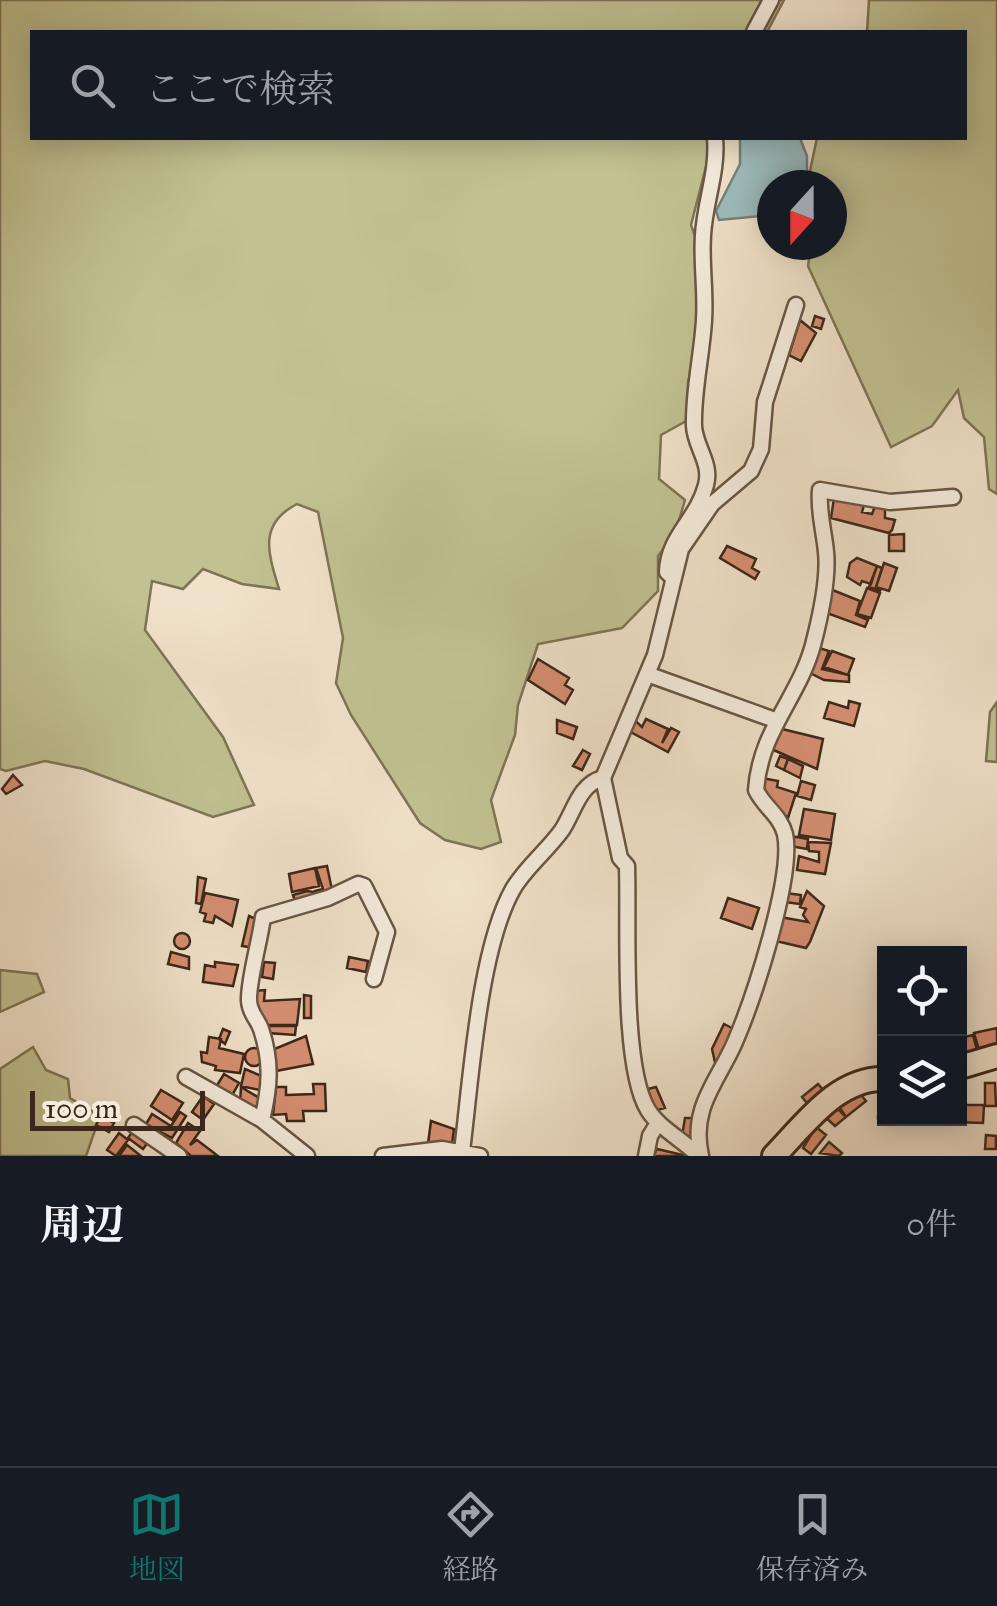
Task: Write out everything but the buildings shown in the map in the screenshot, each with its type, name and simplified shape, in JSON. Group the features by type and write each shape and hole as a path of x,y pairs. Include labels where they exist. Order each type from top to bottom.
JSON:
{"main road":[{"path":"967,1064 997,1056"},
{"path":"774,1156 824,1104 855,1081 877,1079"}],"street":[{"path":"755,30 771,0"},
{"path":"673,578 667,572 672,540 688,526 707,482 708,469 694,430 705,315 703,234 717,162 714,140"},
{"path":"700,1156 677,1134 658,1123 636,1087 626,949 627,866 620,858 603,778 647,674 681,549 700,528 712,504 752,471 762,449 764,402 796,305"},
{"path":"700,1156 697,1126 708,1087 733,1046 771,938 786,844 778,816 756,790 763,752 775,720 804,673 814,643 827,555 818,512 820,490 890,502 953,497"},
{"path":"647,674 775,720"},
{"path":"462,1151 485,971 507,903 514,888 562,830 585,788 603,778"},
{"path":"262,1120 271,1075 260,1024 251,1015 249,987 255,977 263,918 328,898 358,884 364,886 386,932 374,978"},
{"path":"186,1077 262,1120 307,1156"},
{"path":"646,1156 650,1136 658,1123"},
{"path":"134,1124 179,1156"},
{"path":"382,1156 419,1150 462,1151 480,1156"}],"green space":[{"path":"0,0 784,0 768,30 30,30 30,140 708,140 709,155 691,225 697,242 702,321 688,383 688,420 661,435 659,479 685,500 675,534 658,556 658,591 622,628 538,644 518,705 515,735 491,800 501,842 481,849 445,840 420,823 351,715 336,683 343,638 318,512 297,504 271,530 270,552 279,589 242,584 203,569 183,589 152,581 145,630 223,737 254,805 213,817 84,769 45,761 6,771 0,769"},
{"path":"869,0 997,0 997,494 989,489 984,437 964,418 958,390 932,426 891,447 808,266 809,260 847,260 847,170 810,170 817,140 967,140 967,30 867,30"},
{"path":"997,702 997,762 986,761 990,712"},
{"path":"0,970 37,974 44,992 0,1012"},
{"path":"33,1047 46,1070 68,1079 70,1098 100,1116 86,1156 0,1156 0,1069"}],"water":[{"path":"740,140 801,140 807,170 757,170 757,216 719,220 716,211 740,164"}]}
